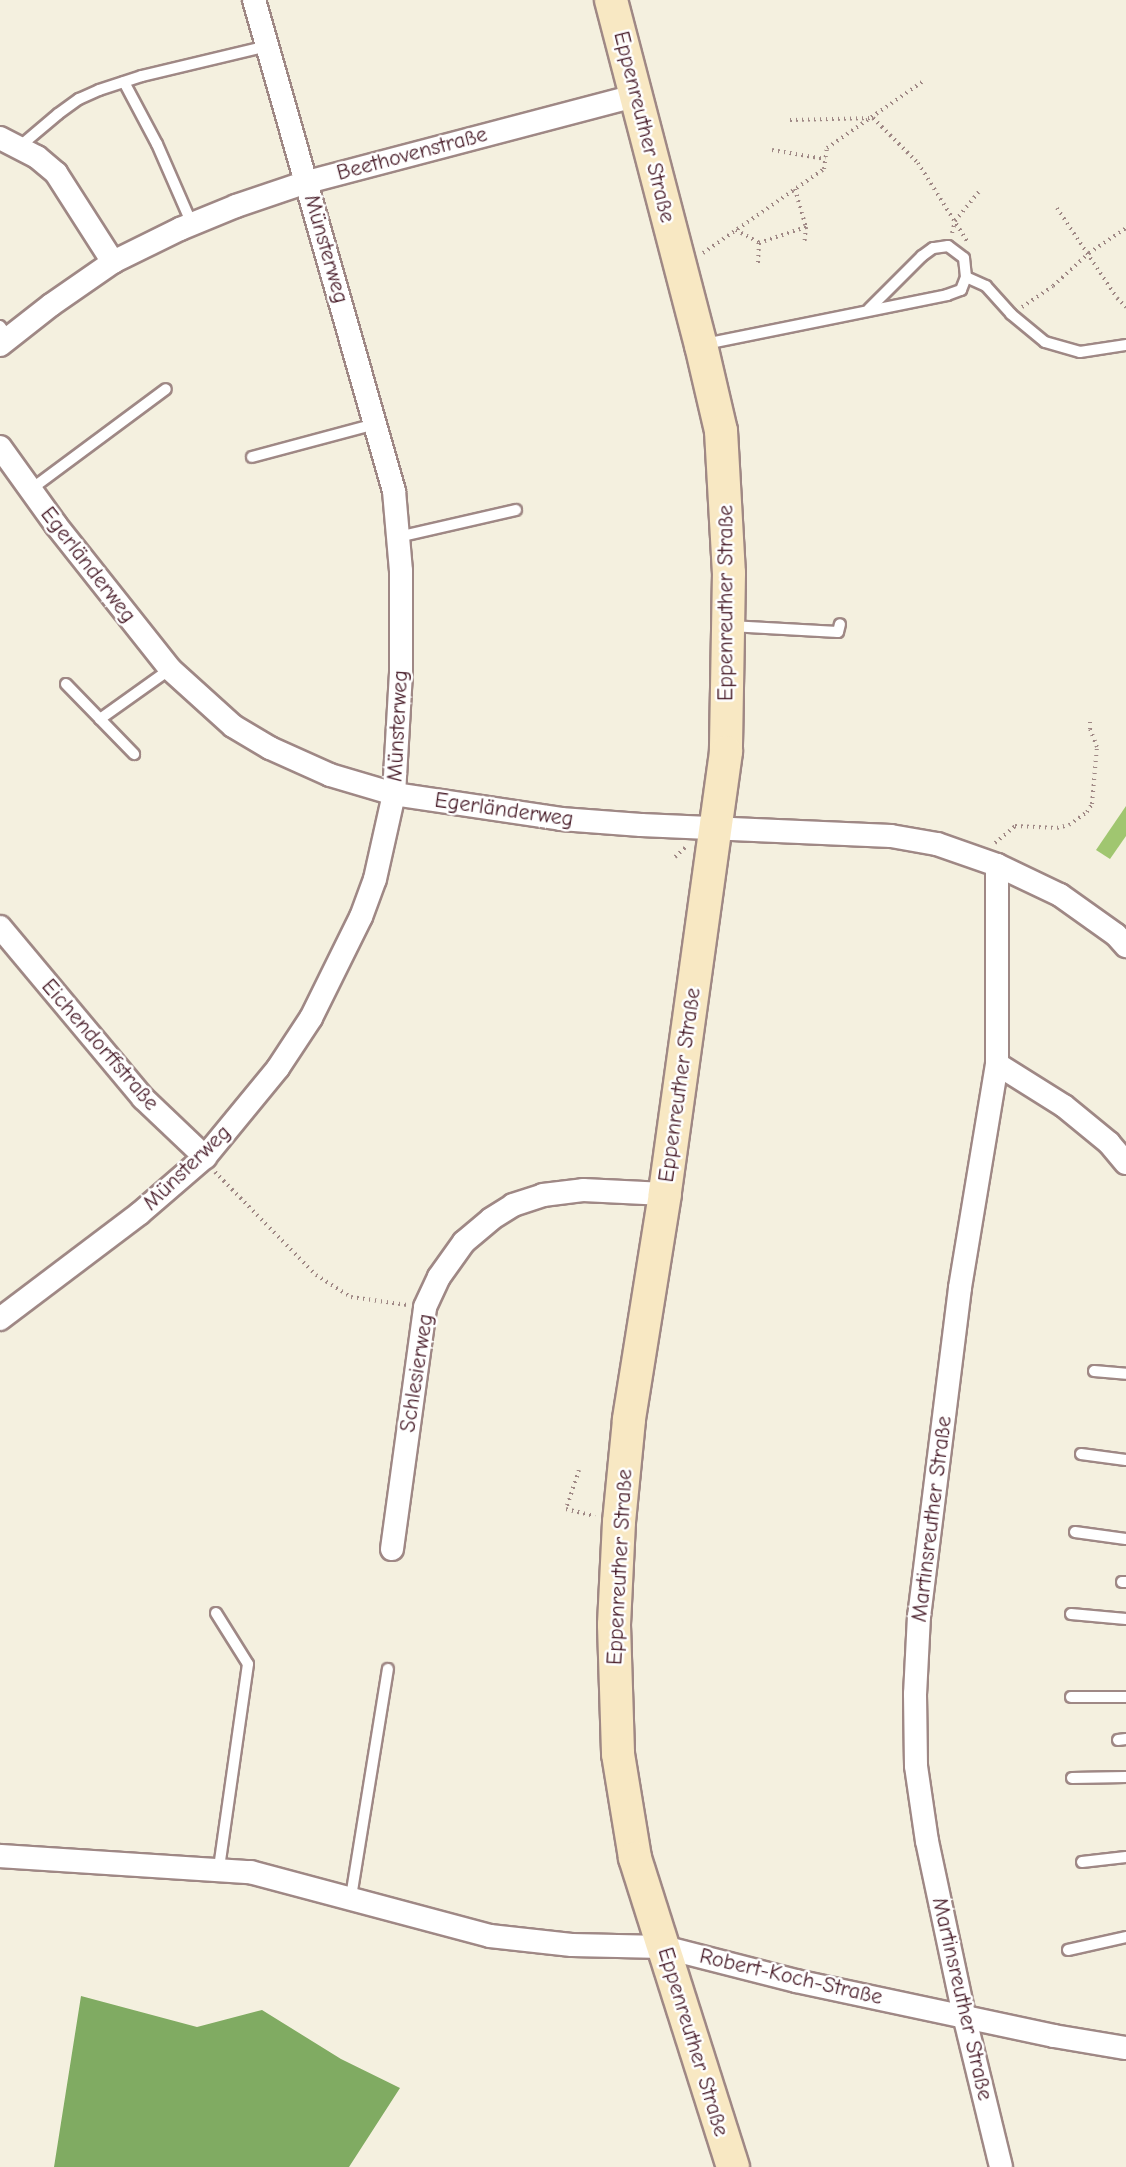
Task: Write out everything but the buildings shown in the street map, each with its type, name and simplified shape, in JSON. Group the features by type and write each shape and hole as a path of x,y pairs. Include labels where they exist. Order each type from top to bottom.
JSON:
{"main road":[{"name":"Eppenreuther Straße","path":"611,0 701,345 721,431 729,573 726,752 665,1194 629,1420 619,1522 614,1625 618,1754 634,1851 733,2167"}],"street":[{"name":"Münsterweg","path":"0,1319 139,1214 206,1157 278,1068 311,1018 336,971 375,879 394,794 401,674 398,537 394,492 254,0"},
{"name":"Beethovenstraße","path":"3,336 113,262 192,224 307,182 635,96"},
{"path":"9,143 56,173 113,262"},
{"name":"Egerländerweg","path":"0,447 30,490 170,669 233,726 270,748 330,775 394,794 561,819 641,825 891,836 936,844 990,863 1060,895 1123,934"},
{"name":"Martinsreuther Straße","path":"990,863 997,1064 960,1288 919,1616 915,1694 916,1766 927,1841 963,2015 1001,2167"},
{"name":"Eichendorffstraße","path":"0,927 143,1098 206,1157"},
{"path":"997,1064 1064,1106 1109,1143 1126,1163"},
{"name":"Schlesierweg","path":"392,1549 425,1307 439,1277 464,1242 490,1219 513,1205 543,1195 583,1190 665,1194"},
{"name":"Robert-Koch-Straße","path":"0,1856 219,1868 250,1872 351,1897 490,1936 572,1945 663,1947 796,1981 1054,2036 1126,2048"}],"lane":[{"path":"9,143 37,130 79,99 124,82 268,46"},
{"path":"124,82 157,144 192,224"},
{"path":"701,345 868,309 947,295 960,290 966,277 964,258 948,246 933,248 868,309"},
{"path":"966,277 986,286 1011,314 1045,342 1080,352 1126,345"},
{"path":"30,490 165,390"},
{"path":"252,457 375,424"},
{"path":"398,537 516,510"},
{"path":"728,626 838,632 840,624"},
{"path":"100,719 170,669"},
{"path":"66,684 135,754"},
{"path":"1094,1371 1126,1374"},
{"path":"1081,1454 1126,1460"},
{"path":"1075,1532 1126,1539"},
{"path":"216,1613 248,1664 219,1868"},
{"path":"1071,1614 1126,1619"},
{"path":"351,1897 388,1669"},
{"path":"1071,1697 1126,1697"},
{"path":"1072,1778 1126,1777"},
{"path":"1082,1862 1126,1857"},
{"path":"1068,1950 1126,1937"}],"path":[{"path":"680,268 824,170 827,148 925,80"},
{"path":"790,120 873,118 918,163 969,245"},
{"path":"772,150 825,159"},
{"path":"795,189 806,226 804,245"},
{"path":"948,246 955,220 981,189"},
{"path":"1057,208 1117,298 1126,307"},
{"path":"736,230 759,243 806,226"},
{"path":"1011,314 1053,286 1089,253 1126,228"},
{"path":"758,265 759,243"},
{"path":"990,863 997,840 1015,826 1057,828 1069,825 1087,812 1092,804 1097,747 1092,737 1090,719"},
{"path":"206,1157 215,1172 316,1275 351,1297 425,1307"},
{"path":"566,1509 579,1470"}],"green space":[{"path":"1126,806 1126,836 1110,859 1096,850"},
{"path":"81,1996 197,2027 262,2010 341,2059 400,2088 349,2167 54,2167"}]}
